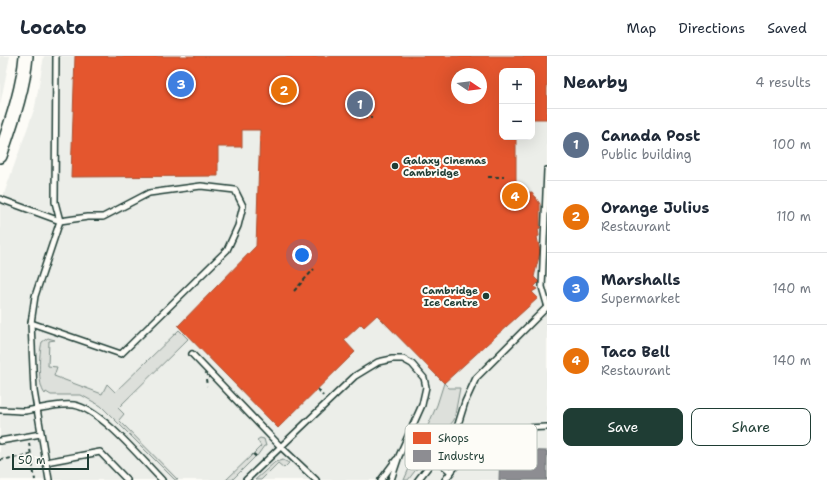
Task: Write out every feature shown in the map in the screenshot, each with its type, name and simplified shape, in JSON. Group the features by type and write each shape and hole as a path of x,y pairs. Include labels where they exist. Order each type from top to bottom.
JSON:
{"street":[{"path":"0,156 13,117 21,86 26,56"}],"lane":[{"path":"49,480 34,391 31,323 35,296 60,221 55,202 56,56"},
{"path":"547,170 542,287 547,304"},
{"path":"0,199 60,221 88,217 103,217 150,193 201,186 236,190 243,206 238,226 227,250 121,354 31,323"},
{"path":"458,424 465,402 476,378 547,307"},
{"path":"192,354 280,446 316,480"},
{"path":"246,480 355,376 378,362 392,359 403,359 412,364 424,378 426,387 422,405 413,424"},
{"path":"0,410 24,411 55,405 74,405 91,411 106,423 162,480"},
{"path":"537,427 547,427"},
{"path":"0,441 41,434"},
{"path":"391,480 398,456 405,441"},
{"path":"46,462 100,452 127,480"},
{"path":"381,480 398,456"},
{"path":"418,480 426,470"},
{"path":"446,480 451,472 449,470"}],"path":[{"path":"356,118 372,118"},
{"path":"488,177 504,177"},
{"path":"294,291 314,269"},
{"path":"206,378 207,386"},
{"path":"318,389 323,396"},
{"path":"28,442 35,480"},
{"path":"254,454 257,457"},
{"path":"0,460 31,455"}],"shaded area":[{"path":"0,56 10,56 0,105"},
{"path":"44,56 547,56 547,480 0,480 0,205 35,107"},
{"path":"179,330 188,339 118,408 124,414 119,420 178,480 175,480 101,406 81,395 51,395 46,392 45,394 42,390 40,376 40,354 42,342 48,338 55,340 49,341 48,366 57,367 54,376 102,394 107,384 115,392"},
{"path":"444,383 449,388 460,388 454,420 451,424 429,424"},
{"path":"260,438 264,439 266,446 264,446 257,456 254,453 261,446 257,440"},
{"path":"253,454 255,457 232,480 226,480"},
{"path":"283,460 289,463 284,468 278,463 261,480 255,480 275,462"},
{"path":"408,470 416,470 408,480 404,480"}],"building: Shops":[{"path":"75,56 547,56 547,119 535,119 535,68 499,68 499,140 516,140 516,190 524,189 523,193 532,192 540,204 540,228 538,229 539,236 537,237 540,252 534,277 539,282 534,287 537,289 532,292 538,298 444,383 377,315 364,327 361,324 344,340 355,352 278,428 178,326 256,246 260,130 242,130 242,147 218,147 218,176 71,177"}],"building: Industry":[{"path":"537,451 547,451 547,480 499,480 499,470 537,470"}],"place":[{"name":"Marshalls","path":"181,84"},
{"name":"Orange Julius","path":"284,90"},
{"name":"Canada Post","path":"360,104"},
{"name":"Galaxy Cinemas Cambridge","path":"395,166"},
{"name":"Taco Bell","path":"515,196"},
{"name":"Cambridge Ice Centre","path":"486,296"}]}
